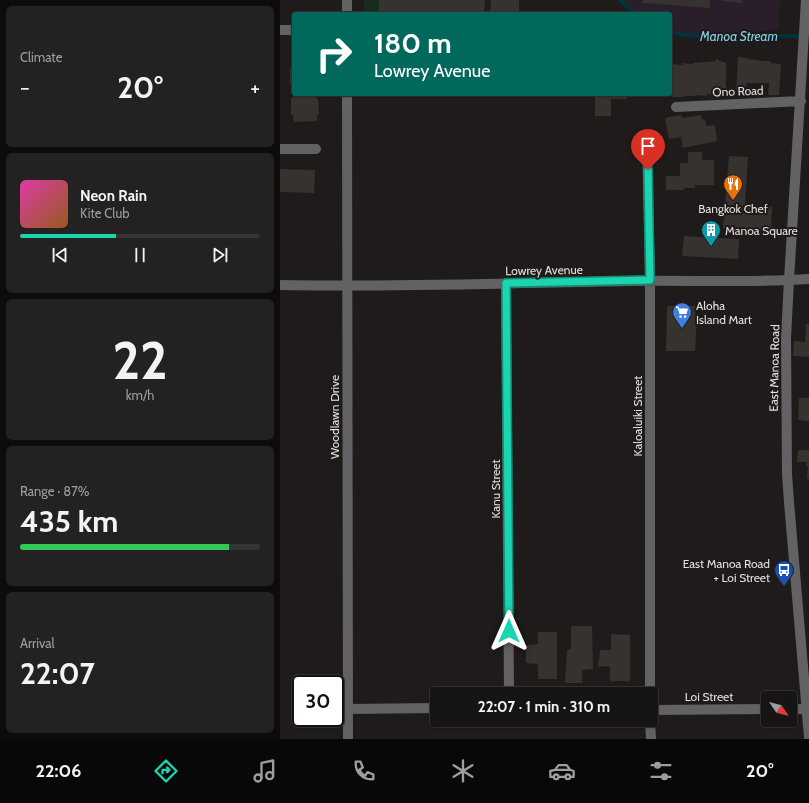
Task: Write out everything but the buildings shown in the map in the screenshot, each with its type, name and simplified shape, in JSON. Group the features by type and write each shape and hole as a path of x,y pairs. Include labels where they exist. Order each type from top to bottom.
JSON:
{"street":[{"path":"346,0 347,12"},
{"name":"East Manoa Road","path":"806,0 801,68 801,102 788,280 786,338 787,474 805,650 806,709 809,737"},
{"path":"280,30 292,30"},
{"name":"Woodlawn Drive","path":"347,96 346,286 348,739"},
{"name":"Ono Road","path":"676,107 801,102"},
{"name":"Kaloaluiki Street","path":"647,139 650,280 650,687"},
{"path":"280,149 316,149"},
{"name":"Lowrey Avenue","path":"280,285 346,286 650,280 809,279"},
{"name":"Kanu Street","path":"506,283 509,687"},
{"path":"347,709 430,708"},
{"name":"Loi Street","path":"658,710 761,709"},
{"path":"797,709 806,709"},
{"path":"650,727 651,739"}],"shaded area":[{"path":"620,0 780,0 778,29 728,37 683,35 672,32 672,12 634,12"}],"green space":[{"path":"364,0 379,0 379,12 363,12"}],"waterway":[{"name":"Manoa Stream","path":"620,0 634,12"},
{"name":"Manoa Stream","path":"672,32 683,35 728,37 809,36"}],"place":[{"name":"Bangkok Chef","path":"733,201"},
{"name":"Manoa Square","path":"711,247"},
{"name":"Aloha Island Mart","path":"682,329"},
{"name":"East Manoa Road + Loi Street","path":"784,587"}],"route":[{"path":"509,631 506,283 650,280 648,170"}]}
